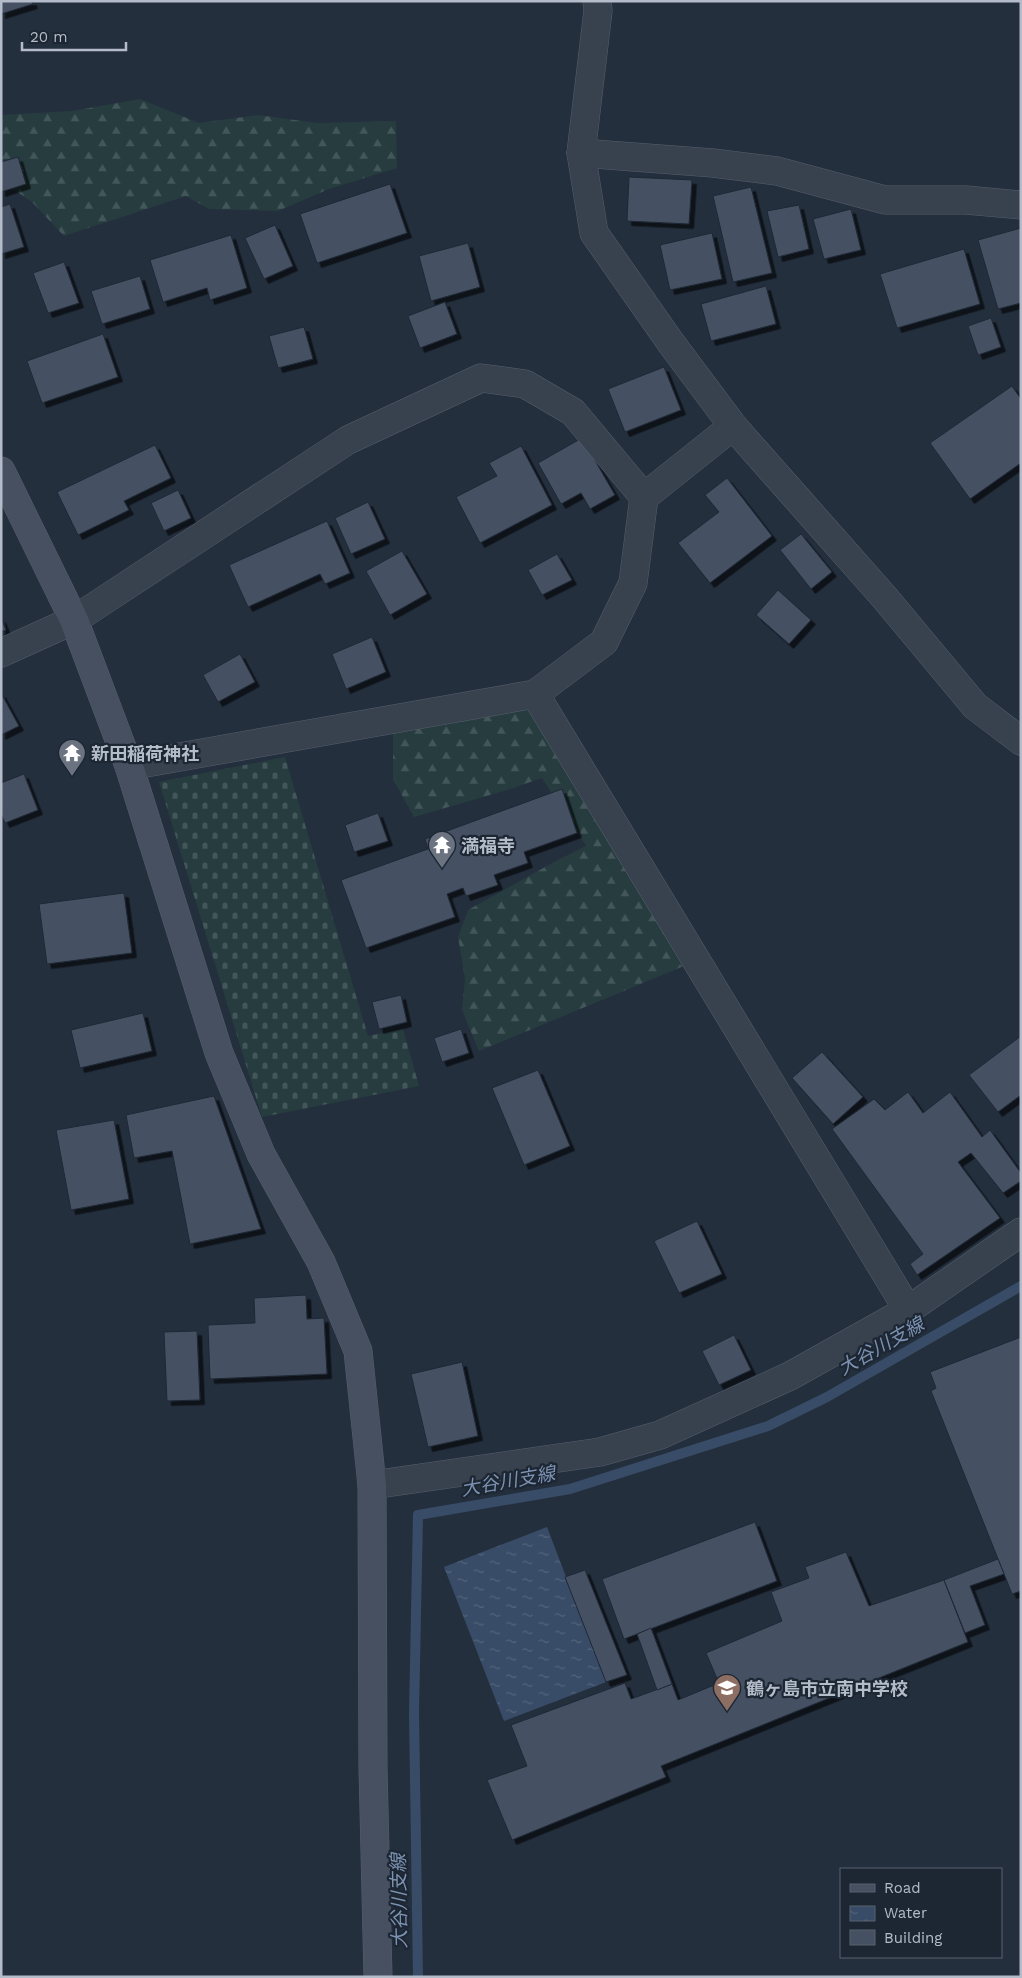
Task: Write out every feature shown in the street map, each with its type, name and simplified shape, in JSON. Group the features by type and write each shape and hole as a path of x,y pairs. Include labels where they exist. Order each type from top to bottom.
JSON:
{"street":[{"path":"598,1 581,153 594,233 671,343 733,426 886,598 975,706 1021,741"},
{"path":"581,153 777,171 885,200 966,200 1021,205"},
{"path":"1,653 74,620 348,440 482,378 525,384 573,412 644,497"},
{"path":"129,766 535,694 604,642 633,583 644,497 733,426"},
{"path":"1,471 74,620 129,766 219,1053 260,1154 321,1262 358,1352 372,1485 373,1758 378,1977"},
{"path":"535,694 908,1310"},
{"path":"372,1485 600,1452 660,1435 790,1376 908,1310 1021,1232"}],"green space":[{"path":"140,99 199,123 258,115 317,123 396,121 397,168 329,189 278,211 209,209 186,196 64,236 32,202 1,181 1,115 72,111"},
{"path":"533,706 684,966 479,1051 462,1010 465,979 458,937 468,910 586,846 542,778 414,817 393,779 393,732"},
{"path":"285,757 368,1036 403,1029 419,1086 262,1117 159,782"}],"water":[{"path":"547,1527 606,1682 504,1721 444,1567"}],"building":[{"path":"1,1 32,1 33,4 1,14"},
{"path":"18,157 26,184 1,192 1,162"},
{"path":"629,177 692,180 689,224 627,221"},
{"path":"390,184 407,233 317,263 300,214"},
{"path":"751,187 772,273 733,282 713,196"},
{"path":"10,204 24,247 1,254 1,207"},
{"path":"799,205 809,249 778,257 767,211"},
{"path":"851,209 861,250 824,259 813,219"},
{"path":"275,225 293,266 264,279 245,238"},
{"path":"1021,228 1021,303 998,309 978,240"},
{"path":"712,233 722,279 670,290 660,245"},
{"path":"231,235 247,288 210,300 207,288 163,302 150,260"},
{"path":"468,243 480,287 431,301 419,256"},
{"path":"964,249 980,304 897,328 880,274"},
{"path":"64,262 79,303 48,313 33,273"},
{"path":"140,276 150,309 102,324 91,291"},
{"path":"766,286 776,324 711,341 701,304"},
{"path":"445,302 457,334 420,348 408,316"},
{"path":"991,318 1001,347 978,355 968,326"},
{"path":"304,327 313,359 278,368 269,336"},
{"path":"103,334 118,377 42,403 27,361"},
{"path":"664,367 681,410 625,432 608,389"},
{"path":"1012,386 1021,399 1021,463 970,499 930,443"},
{"path":"582,438 615,495 590,509 581,493 561,504 538,463"},
{"path":"155,445 171,478 124,501 129,510 78,535 57,492"},
{"path":"521,446 552,505 480,543 456,497 497,476 489,463"},
{"path":"727,478 772,536 710,583 678,543 719,512 705,495"},
{"path":"178,490 191,518 164,531 151,503"},
{"path":"368,502 385,539 351,554 335,518"},
{"path":"327,521 350,573 325,584 320,574 248,607 229,565"},
{"path":"801,534 832,572 811,589 780,550"},
{"path":"402,551 427,594 390,615 366,571"},
{"path":"557,554 572,580 542,595 528,570"},
{"path":"778,590 811,620 789,644 756,615"},
{"path":"1,618 6,630 1,632"},
{"path":"372,637 386,672 346,689 332,654"},
{"path":"240,654 255,682 218,702 203,675"},
{"path":"1,693 19,726 1,735"},
{"path":"24,774 38,810 5,823 1,814 1,783"},
{"name":"満福寺","path":"562,789 577,833 524,852 528,863 494,875 498,885 466,896 463,888 447,894 455,917 366,948 341,880 428,849 425,839"},
{"path":"378,813 388,841 354,852 345,825"},
{"path":"124,893 132,953 47,964 39,904"},
{"path":"401,995 407,1022 379,1029 372,1002"},
{"path":"143,1013 152,1051 80,1068 71,1030"},
{"path":"461,1029 469,1053 442,1062 434,1038"},
{"path":"1021,1036 1021,1095 998,1112 969,1075"},
{"path":"822,1052 863,1097 833,1124 792,1078"},
{"path":"538,1070 570,1146 524,1165 492,1088"},
{"path":"908,1092 923,1113 950,1092 982,1137 990,1130 1021,1173 1021,1181 1003,1193 971,1153 958,1162 1000,1218 917,1275 910,1264 923,1254 832,1129 874,1099 885,1110"},
{"path":"214,1096 261,1229 190,1244 172,1151 134,1158 126,1115"},
{"path":"114,1120 129,1199 71,1210 56,1130"},
{"path":"697,1221 722,1274 679,1293 654,1241"},
{"path":"306,1295 307,1319 324,1318 327,1374 210,1379 208,1325 255,1323 254,1298"},
{"path":"197,1331 200,1400 167,1401 164,1332"},
{"path":"734,1335 751,1370 719,1385 702,1351"},
{"path":"1021,1337 1021,1591 1012,1594 931,1391 936,1388 930,1372"},
{"path":"462,1362 478,1436 428,1447 411,1374"},
{"path":"755,1522 777,1581 624,1639 602,1579"},
{"path":"846,1552 869,1606 944,1580 968,1642 661,1766 666,1777 512,1840 487,1780 527,1766 511,1725 625,1683 631,1699 672,1684 678,1700 719,1683 706,1653 782,1621 771,1592 809,1578 805,1567"},
{"path":"998,1559 1004,1574 970,1586 985,1625 965,1633 944,1580"},
{"path":"585,1570 627,1675 606,1682 565,1577"},
{"path":"651,1628 672,1684 657,1690 637,1634"}],"waterway":[{"name":"大谷川支線","path":"418,1977 414,1713 418,1515 570,1489 768,1426 827,1397 1021,1286"}],"place":[{"name":"新田稲荷神社","path":"72,777"},
{"name":"満福寺","path":"442,869"},
{"name":"鶴ヶ島市立南中学校","path":"727,1712"}]}
